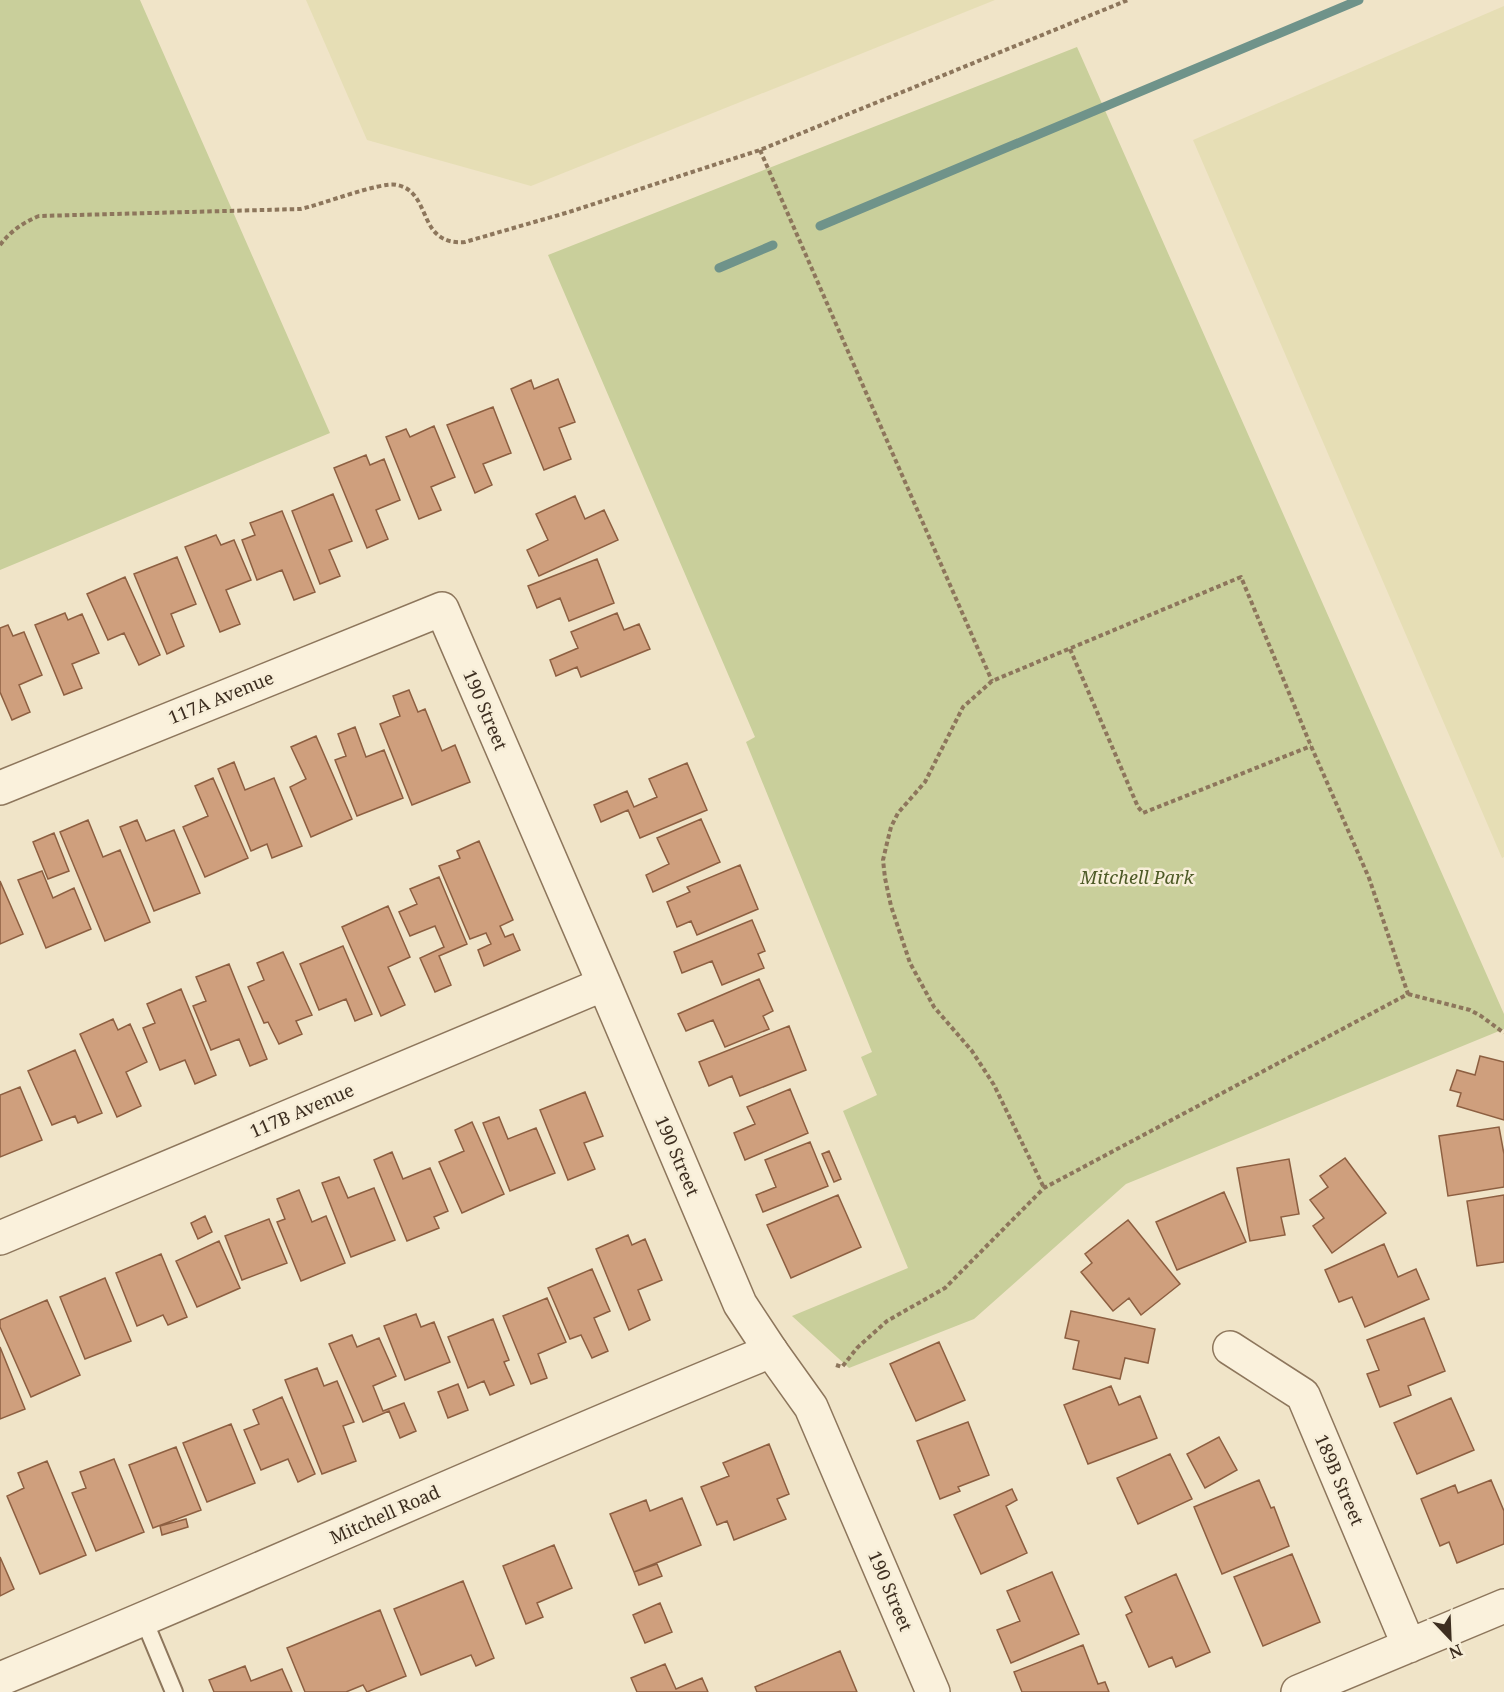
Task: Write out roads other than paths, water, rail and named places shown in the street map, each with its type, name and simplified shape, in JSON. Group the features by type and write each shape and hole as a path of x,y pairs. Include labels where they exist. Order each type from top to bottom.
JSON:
{"street":[{"name":"117A Avenue","path":"0,788 442,609"},
{"name":"190 Street","path":"442,609 740,1304 812,1407 933,1692"},
{"name":"117B Avenue","path":"0,1238 604,984"},
{"name":"189B Street","path":"1230,1348 1303,1395 1409,1646"},
{"name":"Mitchell Road","path":"0,1679 144,1620 771,1351"},
{"path":"1298,1692 1504,1606"}],"lane":[{"path":"144,1620 174,1692"}],"waterway":[{"path":"820,226 1359,0"},
{"path":"719,268 773,245"}],"park label":[{"name":"Mitchell Park","path":"1137,878"}]}
